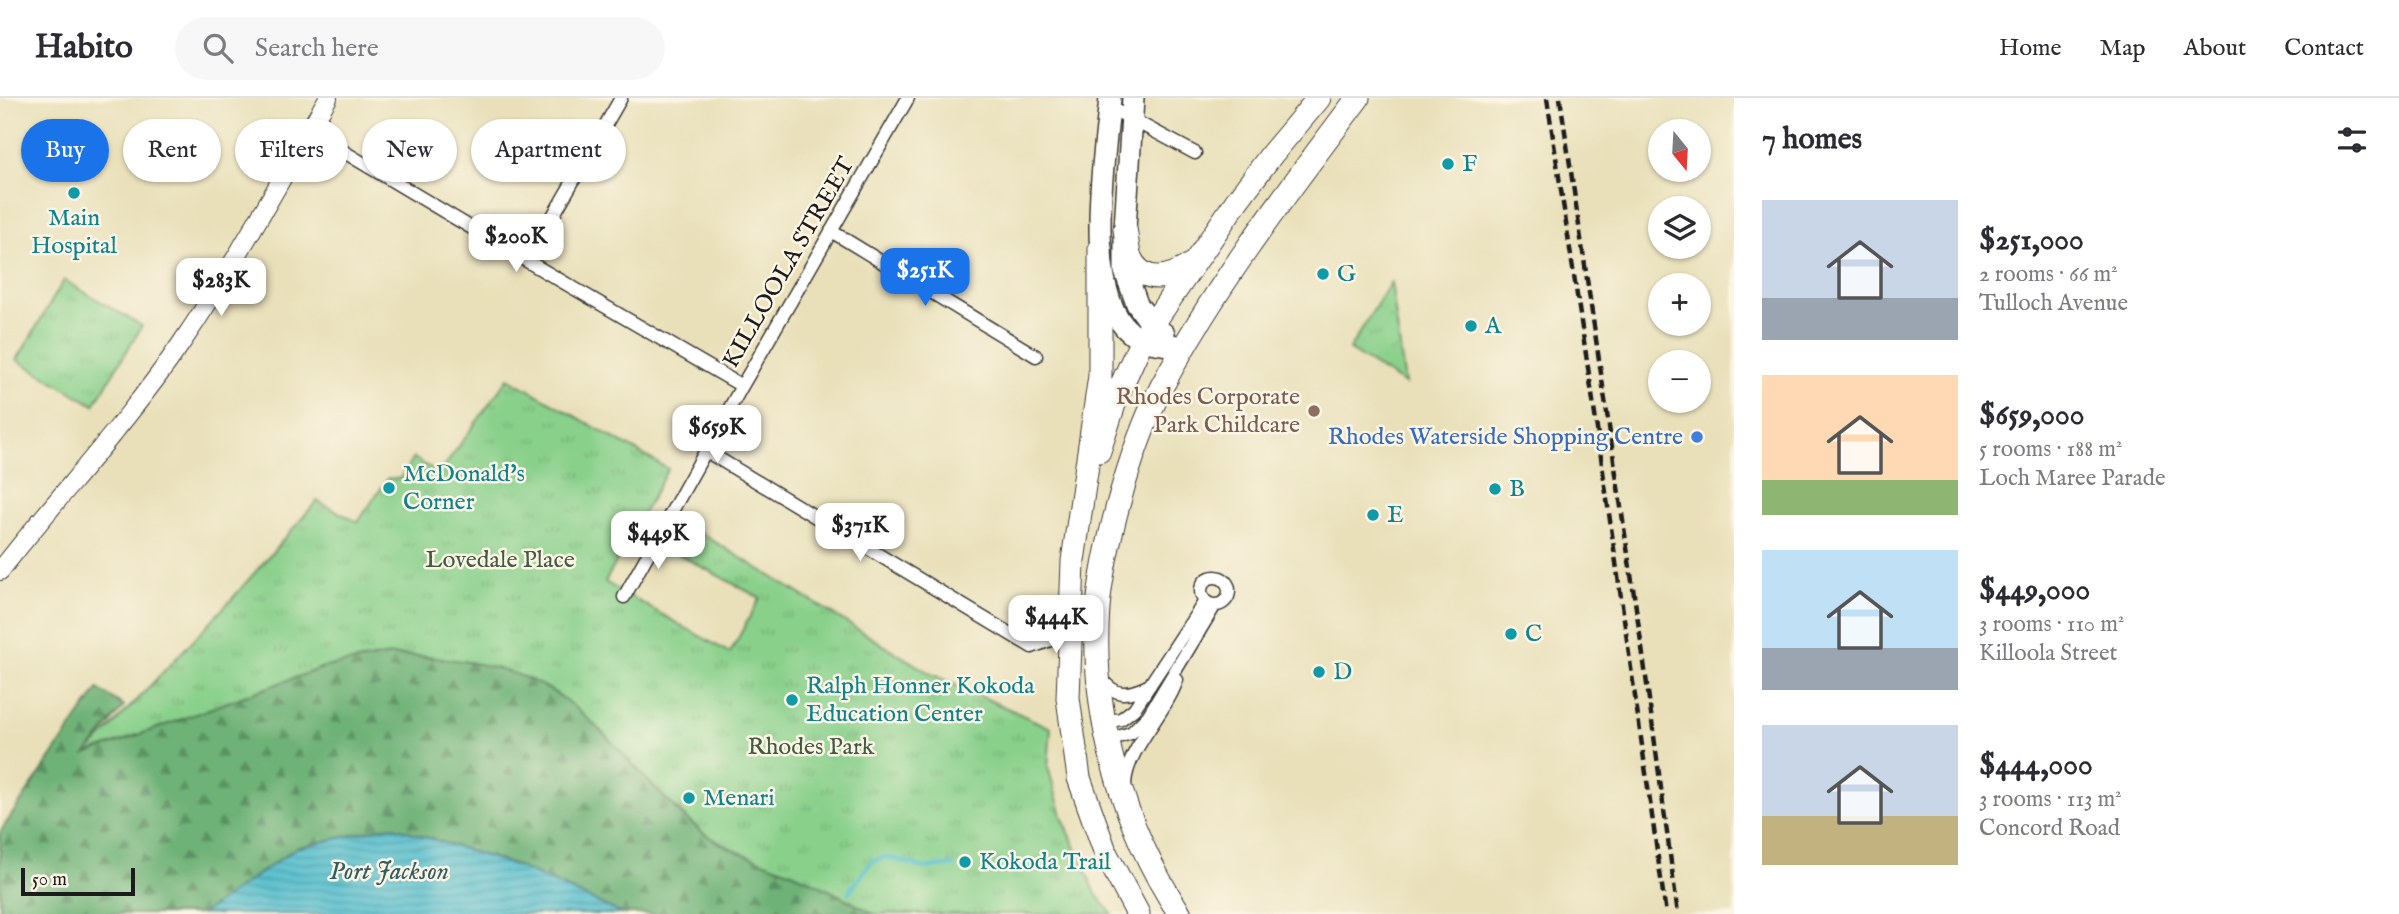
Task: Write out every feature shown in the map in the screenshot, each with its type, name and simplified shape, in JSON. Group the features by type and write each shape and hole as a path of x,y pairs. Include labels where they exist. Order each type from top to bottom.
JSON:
{"highway":[{"path":"1080,510 1117,395 1147,333 1272,154 1319,98"},
{"path":"1180,914 1152,865 1125,800 1106,731 1098,674 1100,586 1115,518 1139,440 1161,389 1184,347 1268,217 1358,98"},
{"path":"1125,229 1128,251 1133,262 1149,277 1174,275 1195,262"},
{"path":"1100,249 1100,376 1073,561 1068,698 1079,778 1105,854 1138,914"},
{"path":"1072,732 1106,731"}],"main road":[{"path":"1110,102 1100,249 1102,274 1116,313 1129,331 1147,333 1184,347"},
{"path":"1133,108 1124,256 1128,284 1147,333"}],"street":[{"path":"316,119 328,98"},
{"path":"527,261 621,98"},
{"name":"KILLOOLA STREET","path":"624,597 908,98"},
{"path":"1110,102 1133,108 1195,153"},
{"path":"348,154 743,386"},
{"path":"0,570 119,427 180,346 279,182"},
{"path":"831,231 1036,356"},
{"path":"706,451 1032,646 1069,633"},
{"path":"1210,603 1185,653 1148,716 1130,733 1106,731 1127,715 1210,603"},
{"path":"1125,800 1127,770 1171,696 1185,653"},
{"path":"1098,674 1111,689 1120,693 1133,692 1150,685"}],"green space":[{"path":"64,280 142,326 94,405 17,360"},
{"path":"1391,282 1405,384 1349,350"},
{"path":"508,378 668,469 605,582 730,653 760,598 678,554 692,528 931,674 1051,728 1048,767 1063,819 1096,894 1112,914 874,914 794,873 743,855 703,833 582,714 509,672 474,663 427,656 391,655 324,667 85,755 231,600 317,501 358,522 388,478 399,479 414,458 439,474"},
{"path":"391,655 481,665 503,670 545,687 564,699 600,730 666,800 712,839 804,878 874,914 623,914 517,866 391,826 296,848 202,914 0,914 0,832 98,689 124,706 86,754 324,667"}],"water":[{"name":"Port Jackson","path":"391,826 517,866 623,914 202,914 296,848"}],"waterway":[{"path":"849,892 872,861 887,857 925,868 954,865"}],"railway":[{"path":"1547,98 1666,914"},
{"path":"1560,98 1643,655 1678,914"}],"place":[{"name":"F","path":"1448,164"},
{"name":"Main Hospital","path":"74,193"},
{"name":"G","path":"1323,274"},
{"name":"A","path":"1471,326"},
{"name":"Rhodes Corporate Park Childcare","path":"1314,411"},
{"name":"Rhodes Waterside Shopping Centre","path":"1697,437"},
{"name":"McDonald's Corner","path":"389,488"},
{"name":"B","path":"1495,489"},
{"name":"E","path":"1373,515"},
{"name":"C","path":"1511,634"},
{"name":"D","path":"1319,672"},
{"name":"Ralph Honner Kokoda Education Center","path":"792,700"},
{"name":"Menari","path":"689,798"},
{"name":"Kokoda Trail","path":"965,862"}],"park label":[{"name":"Lovedale Place","path":"500,560"},
{"name":"Rhodes Park","path":"811,747"}]}
